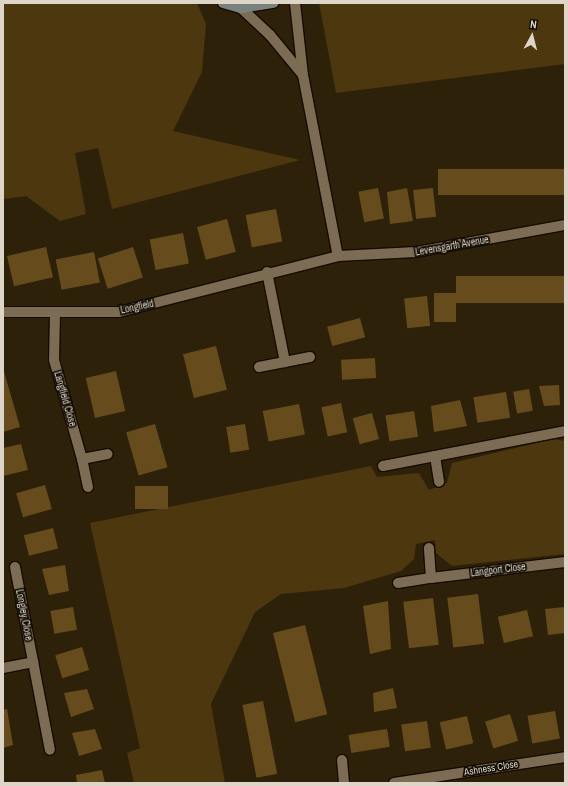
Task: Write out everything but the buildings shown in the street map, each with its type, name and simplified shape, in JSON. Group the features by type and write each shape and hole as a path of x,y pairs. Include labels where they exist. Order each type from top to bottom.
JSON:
{"main road":[{"path":"223,3 241,8 274,3"}],"street":[{"path":"295,3 303,75 338,256"},
{"path":"241,8 270,35 303,75"},
{"name":"Levensgarth Avenue","path":"338,256 416,252 565,225"},
{"name":"Longfield","path":"3,312 92,314 150,306 267,272 338,256"},
{"path":"267,272 284,362"},
{"name":"Langfield Close","path":"55,314 54,360 82,460 88,488"},
{"path":"259,367 310,357"},
{"path":"383,466 565,431"},
{"path":"82,460 108,454"},
{"path":"434,456 439,482"},
{"path":"429,548 431,578"},
{"name":"Langport Close","path":"398,583 565,562"},
{"name":"Longley Close","path":"14,567 50,750"},
{"path":"3,668 33,662"},
{"name":"Ashness Close","path":"394,783 565,757"},
{"path":"342,760 344,783"}],"shaded area":[{"path":"3,3 197,3 206,24 202,72 173,131 300,160 112,209 98,148 75,153 86,214 60,221 26,196 3,199"},
{"path":"319,3 565,3 565,64 336,93"},
{"path":"553,439 565,441 565,554 452,566 436,553 435,540 416,544 414,559 401,571 344,588 281,594 255,612 211,704 225,783 134,783 127,753 140,748 90,523 371,466 377,477 419,473 429,490 447,483 452,463"}]}
